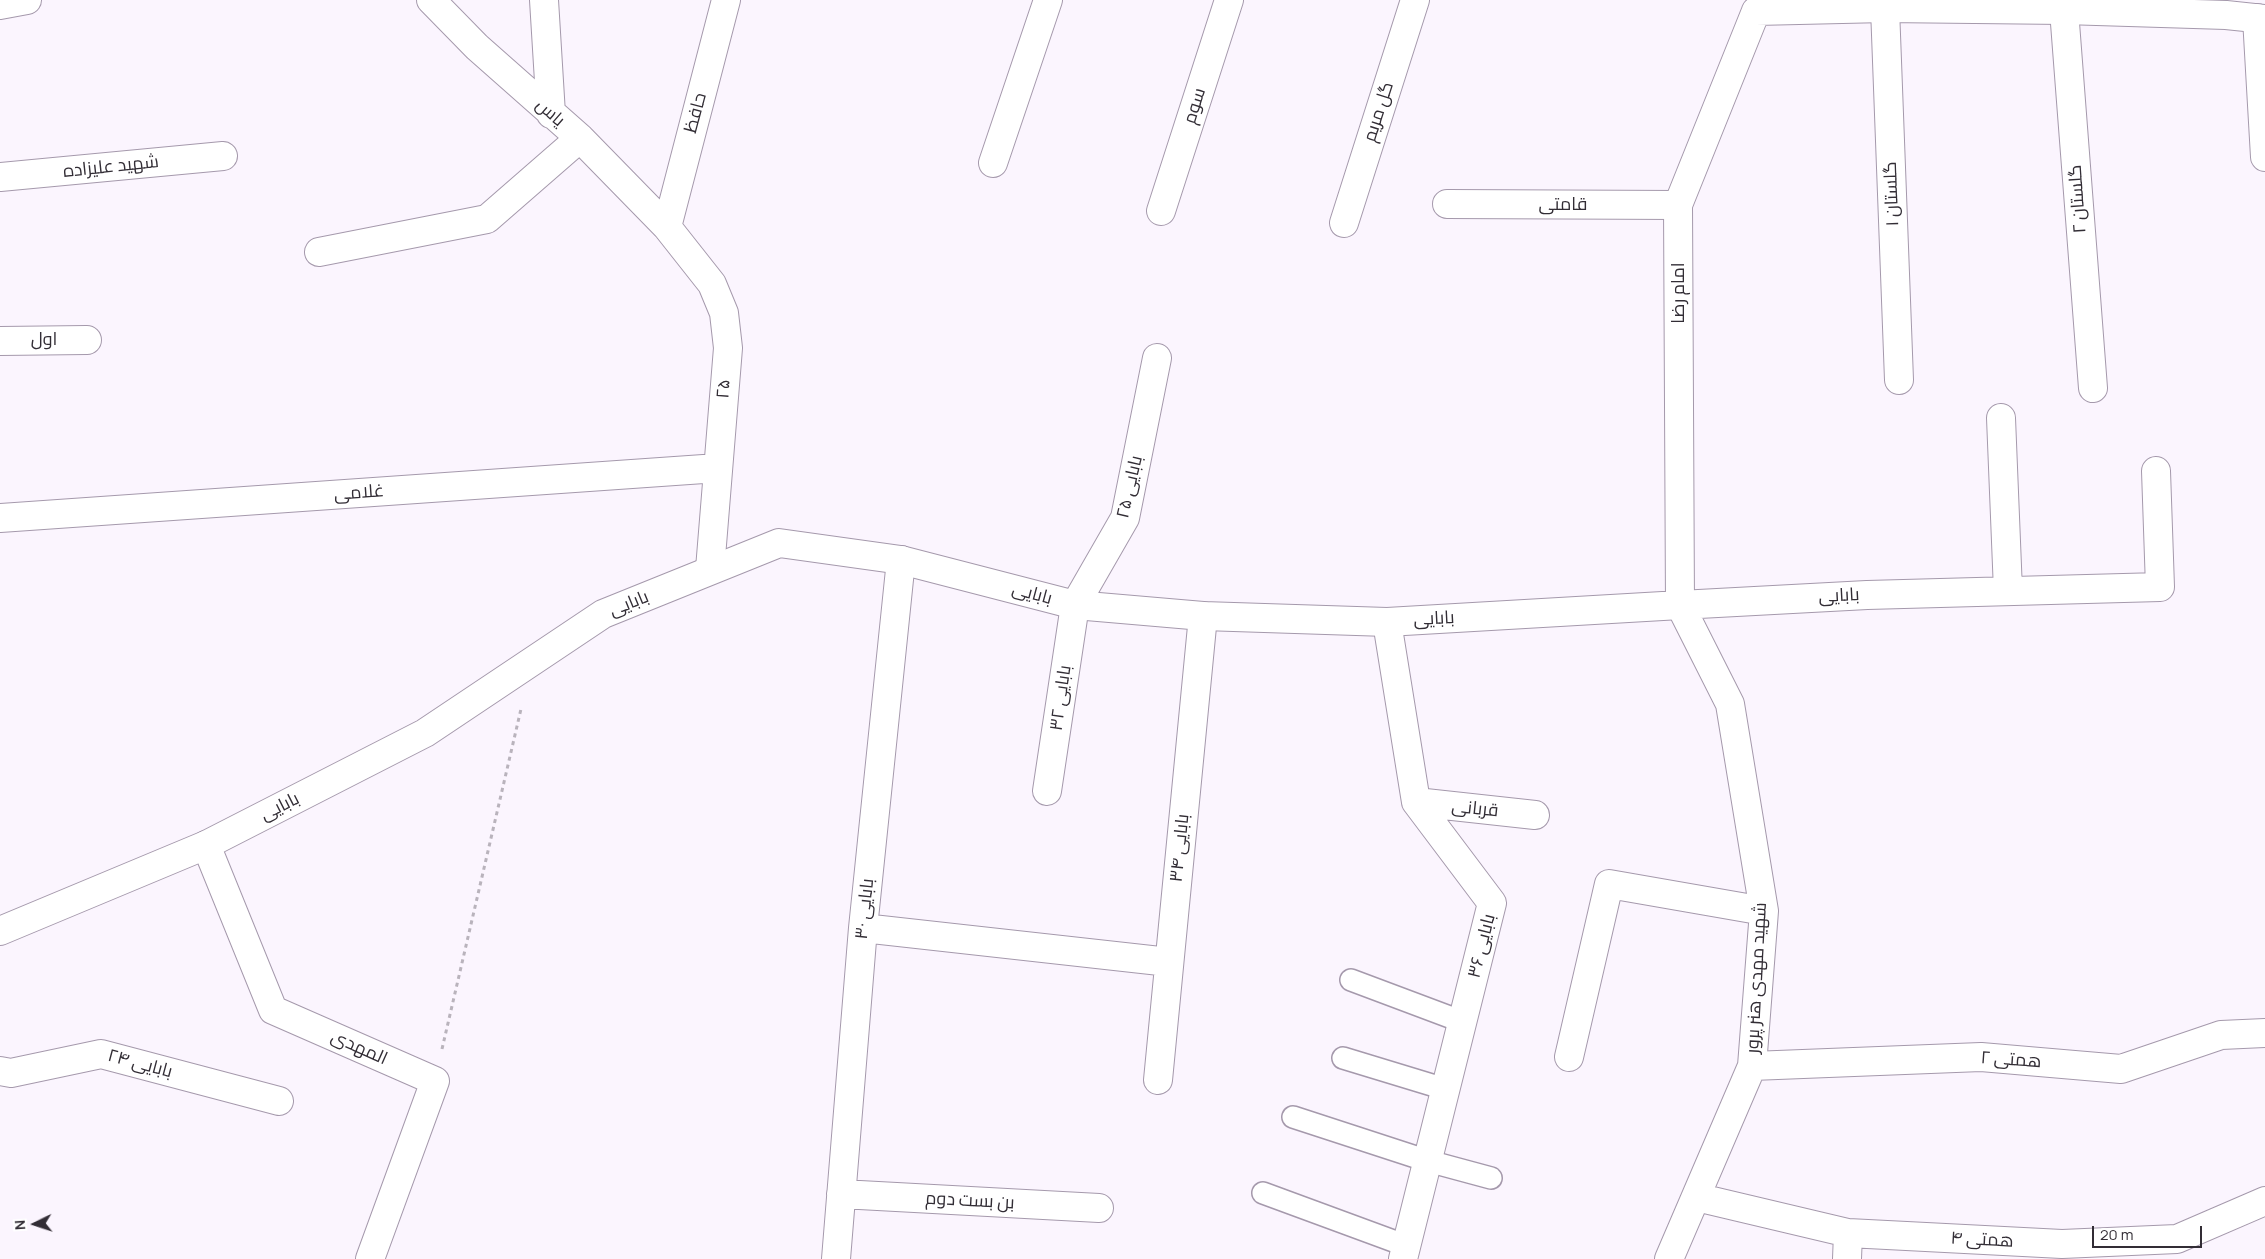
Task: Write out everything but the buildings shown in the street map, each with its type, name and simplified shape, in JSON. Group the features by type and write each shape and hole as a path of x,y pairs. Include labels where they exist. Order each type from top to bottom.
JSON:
{"street":[{"path":"0,5 27,0"},
{"name":"یاس","path":"432,0 477,47 580,138 667,227"},
{"path":"544,0 551,114"},
{"name":"حافظ","path":"667,227 726,0"},
{"path":"993,164 1048,0"},
{"name":"سوم","path":"1161,211 1229,0"},
{"name":"گل مریم","path":"1344,223 1415,0"},
{"path":"1752,5 2064,10 2226,7 2261,19 2265,157"},
{"name":"امام رضا","path":"1680,604 1678,205 1752,5"},
{"name":"گلستان ۱","path":"1885,8 1899,380"},
{"name":"گلستان ۲","path":"2064,10 2093,388"},
{"path":"319,252 487,220 580,138"},
{"name":"شهید علیزاده","path":"0,178 223,156"},
{"name":"قامتی","path":"1447,204 1678,205"},
{"name":"۲۵","path":"667,227 712,284 724,313 728,348 710,570"},
{"name":"اول","path":"0,340 87,340"},
{"name":"بابایی ۲۵","path":"1075,605 1125,518 1157,358"},
{"path":"2001,418 2008,591"},
{"name":"غلامی","path":"0,518 718,468"},
{"name":"بابایی","path":"0,931 206,845 425,733 603,614 779,543 901,560 1075,605 1203,616 1387,622 1680,604 1868,595 2160,587 2156,471"},
{"name":"بابایی ۳۰","path":"836,1259 862,928 901,560"},
{"name":"شهید مهدی هنر پرور","path":"1669,1259 1752,1066 1764,911 1730,704 1680,604"},
{"name":"بابایی ۳۲","path":"1047,791 1075,605"},
{"name":"بابایی ۳۴","path":"1158,1080 1203,616"},
{"name":"بابایی ۳۶","path":"1387,622 1416,802 1492,903 1405,1252"},
{"name":"قربانی","path":"1416,802 1535,815"},
{"name":"المهدی","path":"206,845 274,1010 435,1081"},
{"path":"1569,1057 1609,884 1764,911"},
{"path":"862,928 1169,962"},
{"name":"همتی ۲","path":"1752,1066 1981,1057 2121,1069 2221,1035 2265,1033"},
{"name":"بابایی ۲۴","path":"0,1071 10,1073 101,1054 279,1101"},
{"path":"370,1259 435,1081"},
{"name":"بن بست دوم","path":"841,1194 1098,1208"},
{"name":"همتی ۴","path":"1696,1197 1847,1246 2062,1252 2177,1239 2265,1201"}],"lane":[{"path":"1351,980 1463,1022"},
{"path":"1343,1058 1445,1090"},
{"path":"1293,1117 1428,1161 1491,1178"},
{"path":"1263,1193 1405,1252"}],"path":[{"path":"435,1081 532,661"}]}
